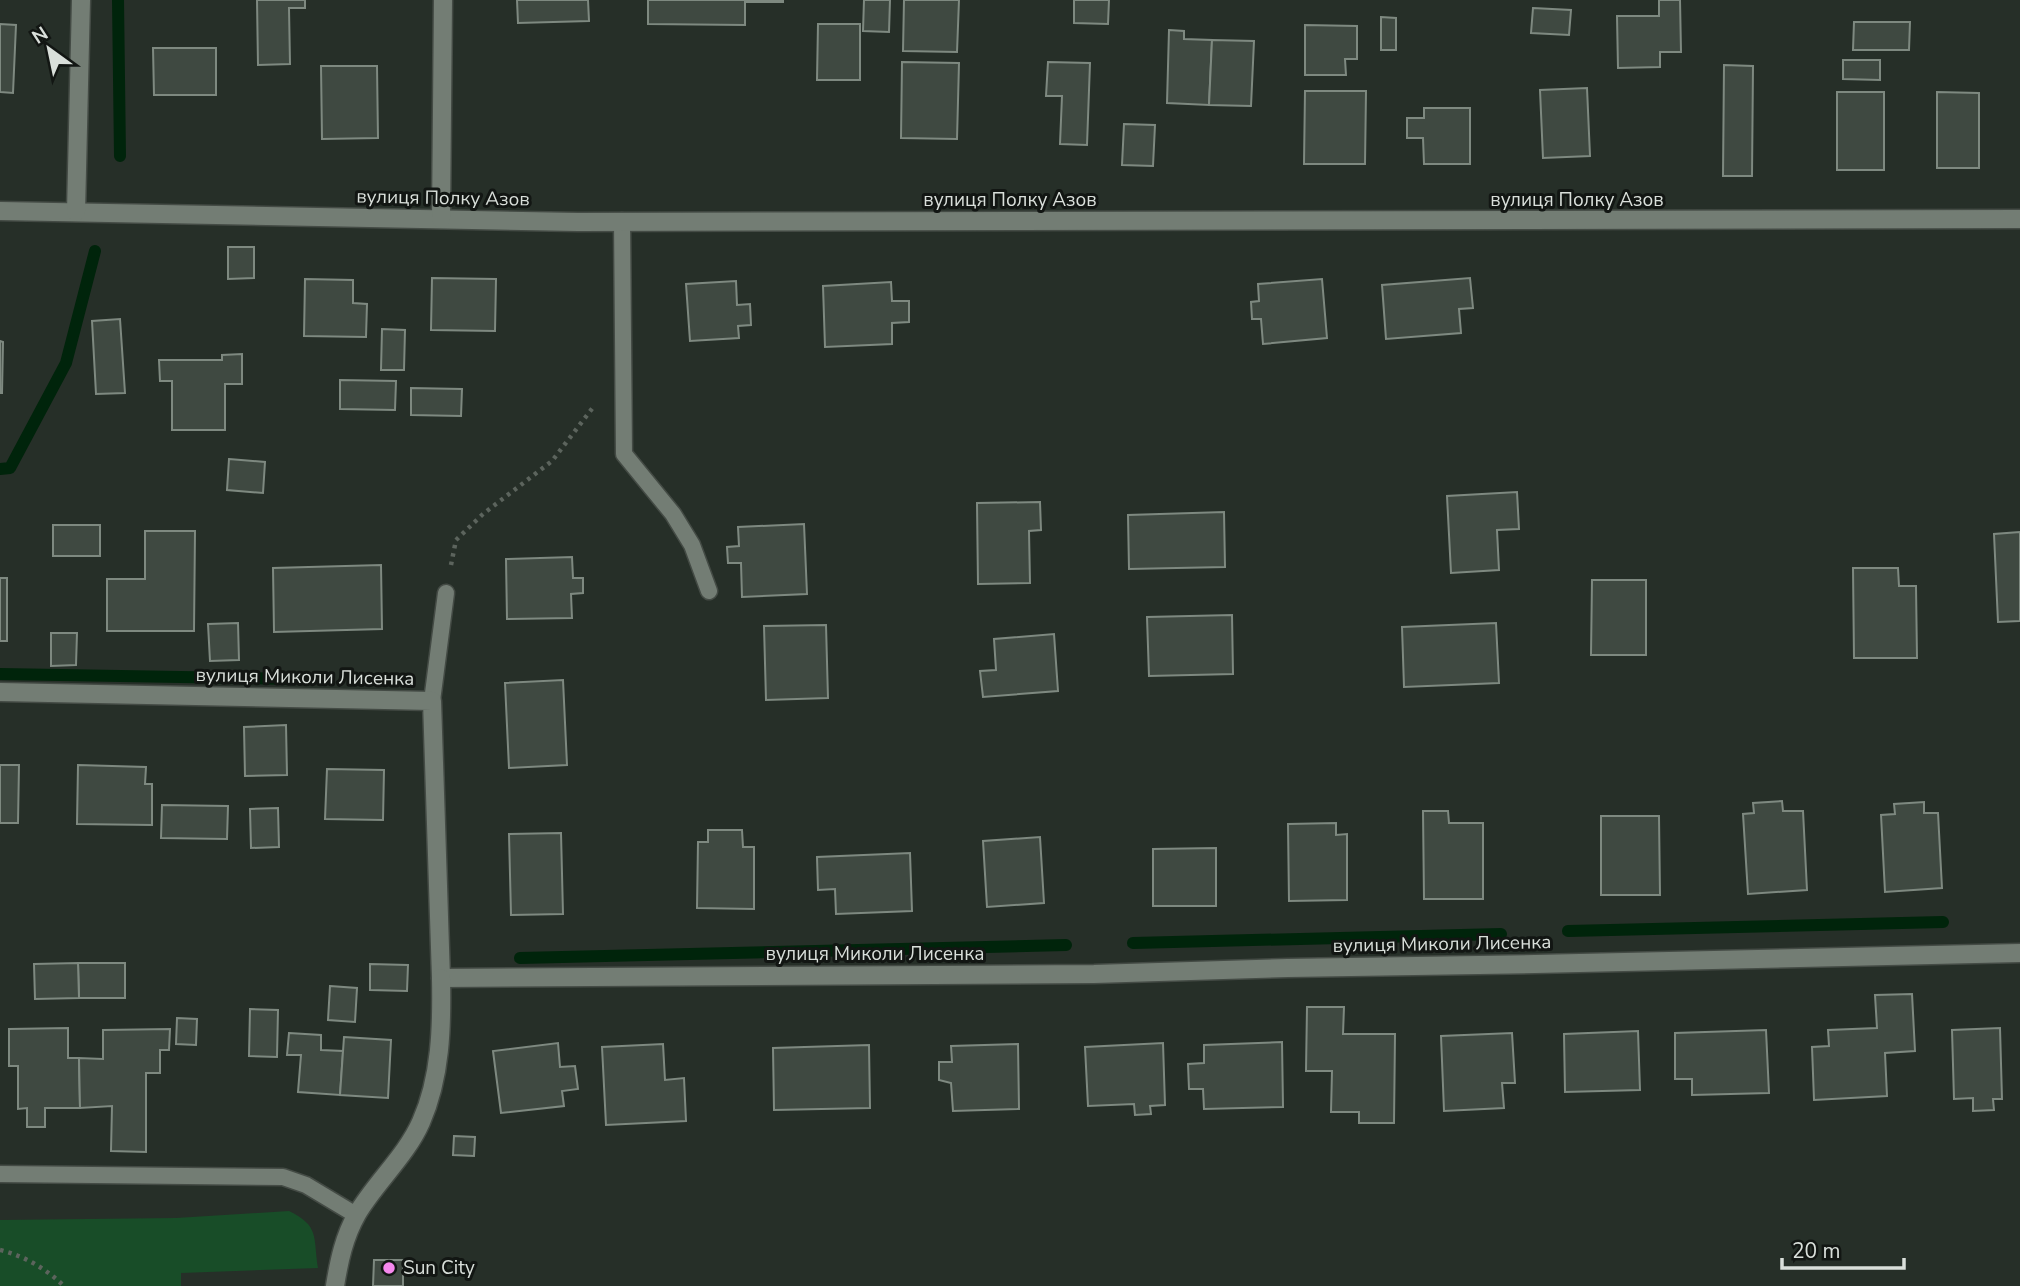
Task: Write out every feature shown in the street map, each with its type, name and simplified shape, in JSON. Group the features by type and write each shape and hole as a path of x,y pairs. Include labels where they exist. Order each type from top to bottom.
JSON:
{"street":[{"path":"76,212 81,0"},
{"path":"441,219 443,0"},
{"name":"вулиця Полку Азов","path":"0,211 622,222 2020,219"},
{"name":"вулиця Миколи Лисенка","path":"0,692 432,701 441,978 1094,974 2020,953"},
{"path":"335,1286 340,1252 356,1215 409,1144 422,1121 436,1069 442,1026 441,978"}],"lane":[{"path":"622,222 624,454 673,514 692,545 709,591"},
{"path":"432,701 446,593"},
{"path":"0,1174 274,1176 306,1185 356,1215"}],"path":[{"path":"446,593 456,540 483,514 552,461 599,400 624,374"},
{"path":"0,1250 35,1263 64,1286"}],"green space":[{"path":"289,1211 310,1227 315,1240 318,1268 181,1273 181,1286 0,1286 0,1220 176,1218"}],"building":[{"path":"257,0 305,0 305,8 289,8 290,64 258,65"},
{"path":"517,0 588,0 589,21 518,23"},
{"path":"648,0 783,2 745,2 745,25 648,24"},
{"path":"864,0 890,0 889,32 863,31"},
{"path":"904,0 959,0 957,52 903,51"},
{"path":"1074,0 1109,0 1108,24 1074,23"},
{"path":"1659,0 1680,0 1681,52 1660,52 1660,67 1618,68 1617,16 1659,16"},
{"path":"1533,8 1571,10 1569,35 1531,33"},
{"path":"1381,17 1396,18 1396,50 1381,50"},
{"path":"1854,22 1910,22 1909,50 1853,50"},
{"path":"0,24 16,25 13,93 0,92"},
{"path":"818,24 860,24 860,80 817,80"},
{"path":"1305,25 1357,26 1357,59 1345,59 1346,75 1305,75"},
{"path":"1169,30 1184,31 1184,39 1212,40 1209,105 1167,103"},
{"path":"1212,40 1254,41 1251,106 1209,105"},
{"path":"153,48 216,48 216,95 154,95"},
{"path":"1843,60 1880,60 1880,80 1843,79"},
{"path":"902,62 959,63 957,139 901,138"},
{"path":"1048,62 1090,63 1087,145 1060,144 1062,96 1046,96"},
{"path":"1724,65 1753,66 1752,176 1723,176"},
{"path":"321,66 377,66 378,138 322,139"},
{"path":"1587,88 1590,156 1543,158 1540,90"},
{"path":"1305,91 1366,91 1365,164 1304,164"},
{"path":"1837,92 1884,92 1884,170 1837,170"},
{"path":"1937,92 1979,93 1979,168 1937,168"},
{"path":"1424,108 1470,108 1470,164 1424,164 1423,138 1407,138 1407,118 1424,118"},
{"path":"1124,124 1155,125 1153,166 1122,165"},
{"path":"228,247 254,247 254,278 228,279"},
{"path":"432,278 496,279 495,331 431,330"},
{"path":"1470,278 1473,308 1459,309 1461,333 1386,339 1382,285"},
{"path":"305,279 353,280 353,303 367,304 366,337 304,336"},
{"path":"1322,279 1327,338 1263,344 1261,319 1252,319 1251,302 1259,301 1258,284"},
{"path":"736,281 737,305 750,304 751,325 738,326 739,338 690,341 686,284"},
{"path":"891,282 892,301 909,301 909,322 892,323 892,344 825,347 823,286"},
{"path":"120,319 125,393 96,394 92,321"},
{"path":"382,329 405,330 404,370 381,370"},
{"path":"0,341 3,342 2,393 0,393"},
{"path":"242,354 242,384 225,384 225,430 172,430 172,381 160,381 159,360 222,360 222,355"},
{"path":"340,380 396,381 395,410 340,409"},
{"path":"411,388 462,389 461,416 411,415"},
{"path":"229,459 265,462 263,493 227,490"},
{"path":"1517,492 1519,529 1497,530 1499,570 1451,573 1447,496"},
{"path":"1040,502 1041,530 1029,531 1030,583 978,584 977,503"},
{"path":"1224,512 1225,567 1129,569 1128,515"},
{"path":"804,524 807,594 742,597 741,563 728,563 727,547 739,546 738,527"},
{"path":"53,525 100,525 100,556 53,556"},
{"path":"145,531 195,531 194,631 107,631 107,579 145,579"},
{"path":"2020,532 2020,621 1998,622 1994,534"},
{"path":"572,557 573,578 583,578 583,593 571,594 572,618 507,619 506,559"},
{"path":"381,565 382,629 274,632 273,568"},
{"path":"1853,568 1898,568 1899,586 1916,586 1917,658 1854,658"},
{"path":"0,578 7,578 7,641 0,641"},
{"path":"1592,580 1646,580 1646,655 1591,655"},
{"path":"1232,615 1233,674 1149,676 1147,617"},
{"path":"238,623 239,660 210,661 208,624"},
{"path":"1496,623 1499,683 1404,687 1402,627"},
{"path":"826,625 828,698 766,700 764,626"},
{"path":"51,633 77,633 76,665 51,666"},
{"path":"1054,634 1058,691 983,697 980,671 996,670 994,639"},
{"path":"563,680 567,765 509,768 505,683"},
{"path":"286,725 287,775 245,776 244,727"},
{"path":"0,765 19,765 18,823 0,823"},
{"path":"78,765 146,767 145,784 152,784 152,825 77,824"},
{"path":"327,769 384,770 383,820 325,819"},
{"path":"1782,801 1783,811 1803,811 1807,890 1748,894 1743,814 1754,813 1753,803"},
{"path":"1924,802 1924,813 1938,813 1942,888 1885,892 1881,815 1895,814 1894,804"},
{"path":"162,805 228,806 227,839 161,838"},
{"path":"278,808 279,847 251,848 250,809"},
{"path":"1423,811 1448,811 1449,823 1483,823 1483,899 1424,899"},
{"path":"1601,816 1659,816 1660,895 1601,895"},
{"path":"1336,823 1336,835 1347,834 1347,900 1289,901 1288,824"},
{"path":"708,830 742,830 743,847 754,847 754,909 697,908 698,842 708,842"},
{"path":"561,833 563,914 511,915 509,834"},
{"path":"1040,837 1044,903 987,907 983,841"},
{"path":"1216,848 1216,906 1153,906 1153,849"},
{"path":"910,853 912,911 836,914 835,889 818,890 817,857"},
{"path":"78,963 125,963 125,998 79,998"},
{"path":"78,963 79,998 35,999 34,964"},
{"path":"370,964 408,965 407,991 370,990"},
{"path":"330,986 357,988 355,1022 328,1020"},
{"path":"1912,994 1915,1051 1885,1053 1887,1096 1814,1100 1812,1047 1829,1046 1828,1030 1877,1028 1875,995"},
{"path":"1307,1007 1344,1007 1343,1034 1395,1034 1394,1123 1359,1123 1359,1112 1331,1112 1332,1071 1306,1071"},
{"path":"250,1009 278,1010 277,1057 249,1056"},
{"path":"177,1018 197,1019 196,1045 176,1044"},
{"path":"68,1028 68,1058 79,1058 80,1108 45,1108 45,1127 27,1127 27,1108 18,1109 18,1066 9,1066 9,1029"},
{"path":"2000,1028 2002,1099 1993,1099 1994,1110 1973,1111 1973,1098 1954,1099 1952,1030"},
{"path":"170,1029 169,1050 160,1050 160,1073 146,1073 146,1152 111,1151 112,1106 80,1108 79,1058 103,1059 103,1030"},
{"path":"1766,1030 1769,1093 1692,1095 1692,1079 1675,1079 1675,1033"},
{"path":"1638,1031 1640,1090 1565,1092 1564,1034"},
{"path":"289,1033 321,1035 321,1050 343,1051 340,1095 298,1092 301,1055 287,1055"},
{"path":"1512,1033 1515,1083 1502,1083 1504,1108 1444,1111 1441,1036"},
{"path":"344,1037 391,1040 388,1098 340,1095"},
{"path":"1282,1042 1283,1107 1204,1109 1203,1089 1189,1089 1188,1064 1204,1063 1204,1045"},
{"path":"558,1043 560,1067 575,1066 578,1089 562,1091 564,1106 501,1113 493,1051"},
{"path":"1163,1043 1165,1105 1150,1106 1151,1114 1135,1115 1134,1104 1088,1106 1085,1047"},
{"path":"663,1044 665,1080 684,1078 686,1121 606,1125 602,1047"},
{"path":"1018,1044 1019,1109 953,1111 951,1083 939,1080 939,1062 952,1062 951,1046"},
{"path":"869,1045 870,1108 774,1110 773,1048"},
{"path":"454,1136 475,1137 474,1156 453,1155"},
{"name":"Sun City","path":"374,1260 403,1260 403,1286 373,1286"}],"waterway":[{"path":"118,0 120,156"},
{"path":"0,469 10,468 66,363 95,251"},
{"path":"0,674 293,679"},
{"path":"1568,931 1943,922"},
{"path":"1133,943 1501,934"},
{"path":"520,958 1066,945"}],"place":[{"name":"Sun City","path":"389,1268"}]}
